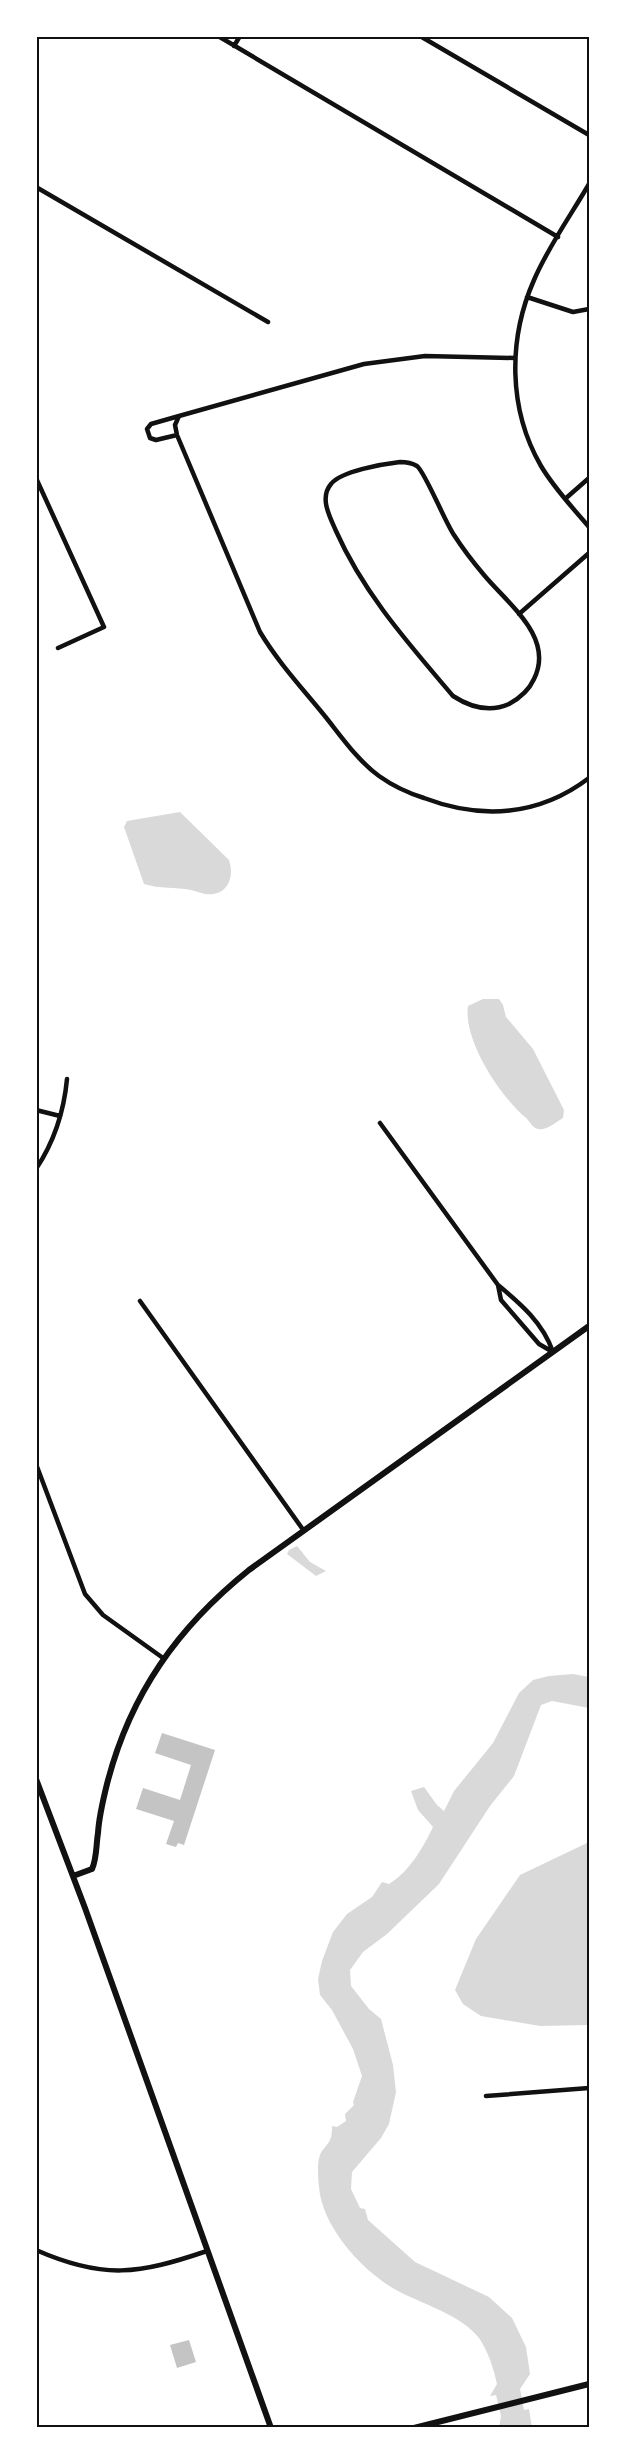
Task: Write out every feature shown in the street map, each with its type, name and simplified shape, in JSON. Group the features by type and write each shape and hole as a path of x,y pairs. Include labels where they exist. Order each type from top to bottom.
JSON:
{"street":[{"path":"218,36 558,237"},
{"path":"234,46 240,36"},
{"path":"420,36 589,135"},
{"path":"589,184 534,278 520,318 515,358 519,406 532,448 552,483 589,527"},
{"path":"36,187 268,322"},
{"path":"527,297 573,312 589,309"},
{"path":"177,435 156,440 150,438 147,429 151,424 335,370 373,362 425,356 515,358"},
{"path":"179,416 175,425 177,435 252,615 275,656 370,769 395,786 441,805 481,812 517,810 549,801 589,778"},
{"path":"400,462 417,466 425,476 452,532 466,553 519,614 537,641 539,652 536,675 524,694 503,706 476,708 453,696 371,595 344,547 326,508 327,489 337,478 346,474 400,462"},
{"path":"36,478 104,627 58,648"},
{"path":"565,499 589,478"},
{"path":"519,614 589,553"},
{"path":"36,1169 52,1140 64,1102 67,1079"},
{"path":"36,1110 60,1116"},
{"path":"380,1123 498,1285 523,1305 537,1322 548,1338 552,1352"},
{"path":"498,1285 501,1300 539,1344 552,1352"},
{"path":"140,1301 304,1531"},
{"path":"73,1876 92,1869 95,1863 98,1830 111,1766 136,1706 163,1658 187,1628 222,1592 589,1326"},
{"path":"36,1464 85,1594 103,1615 163,1658"},
{"path":"36,1779 271,2428"},
{"path":"486,2096 589,2088"},
{"path":"36,2250 84,2268 123,2272 156,2267 207,2251"},
{"path":"414,2428 589,2384"}],"shaded area":[{"path":"180,812 229,860 230,879 228,885 219,892 205,894 144,884 124,827 127,821"},
{"path":"483,999 499,999 506,1017 533,1049 564,1110 563,1118 551,1126 544,1129 534,1127 505,1096 485,1066 471,1035 468,1020 468,1006"},
{"path":"297,1546 310,1562 326,1571 316,1576 287,1554 289,1550"},
{"path":"573,1674 589,1677 589,1708 552,1701 541,1705 514,1776 490,1806 439,1884 387,1934 363,1952 350,1970 351,1986 369,2009 381,2019 393,2065 396,2092 389,2124 381,2138 352,2172 351,2189 360,2208 365,2209 368,2220 415,2262 489,2297 512,2318 526,2347 530,2374 520,2389 524,2410 529,2409 532,2428 499,2428 501,2416 496,2395 490,2396 497,2384 490,2360 479,2338 463,2323 400,2292 373,2274 347,2248 328,2218 319,2187 319,2158 331,2138 332,2126 337,2127 346,2121 345,2114 354,2105 362,2076 353,2049 332,2010 320,1995 318,1979 333,1932 347,1914 372,1897 382,1882 389,1884 403,1873 415,1859 433,1827 418,1810 411,1791 424,1787 444,1811 454,1791 493,1743 519,1693 533,1680"},
{"path":"589,1842 589,2025 540,2026 481,2016 463,2004 455,1990 476,1939 520,1875"}],"building":[{"path":"162,1733 215,1750 184,1845 178,1843 176,1847 166,1844 174,1821 136,1809 143,1788 180,1800 191,1765 155,1753"},
{"path":"189,2340 196,2362 177,2368 170,2345"}]}
